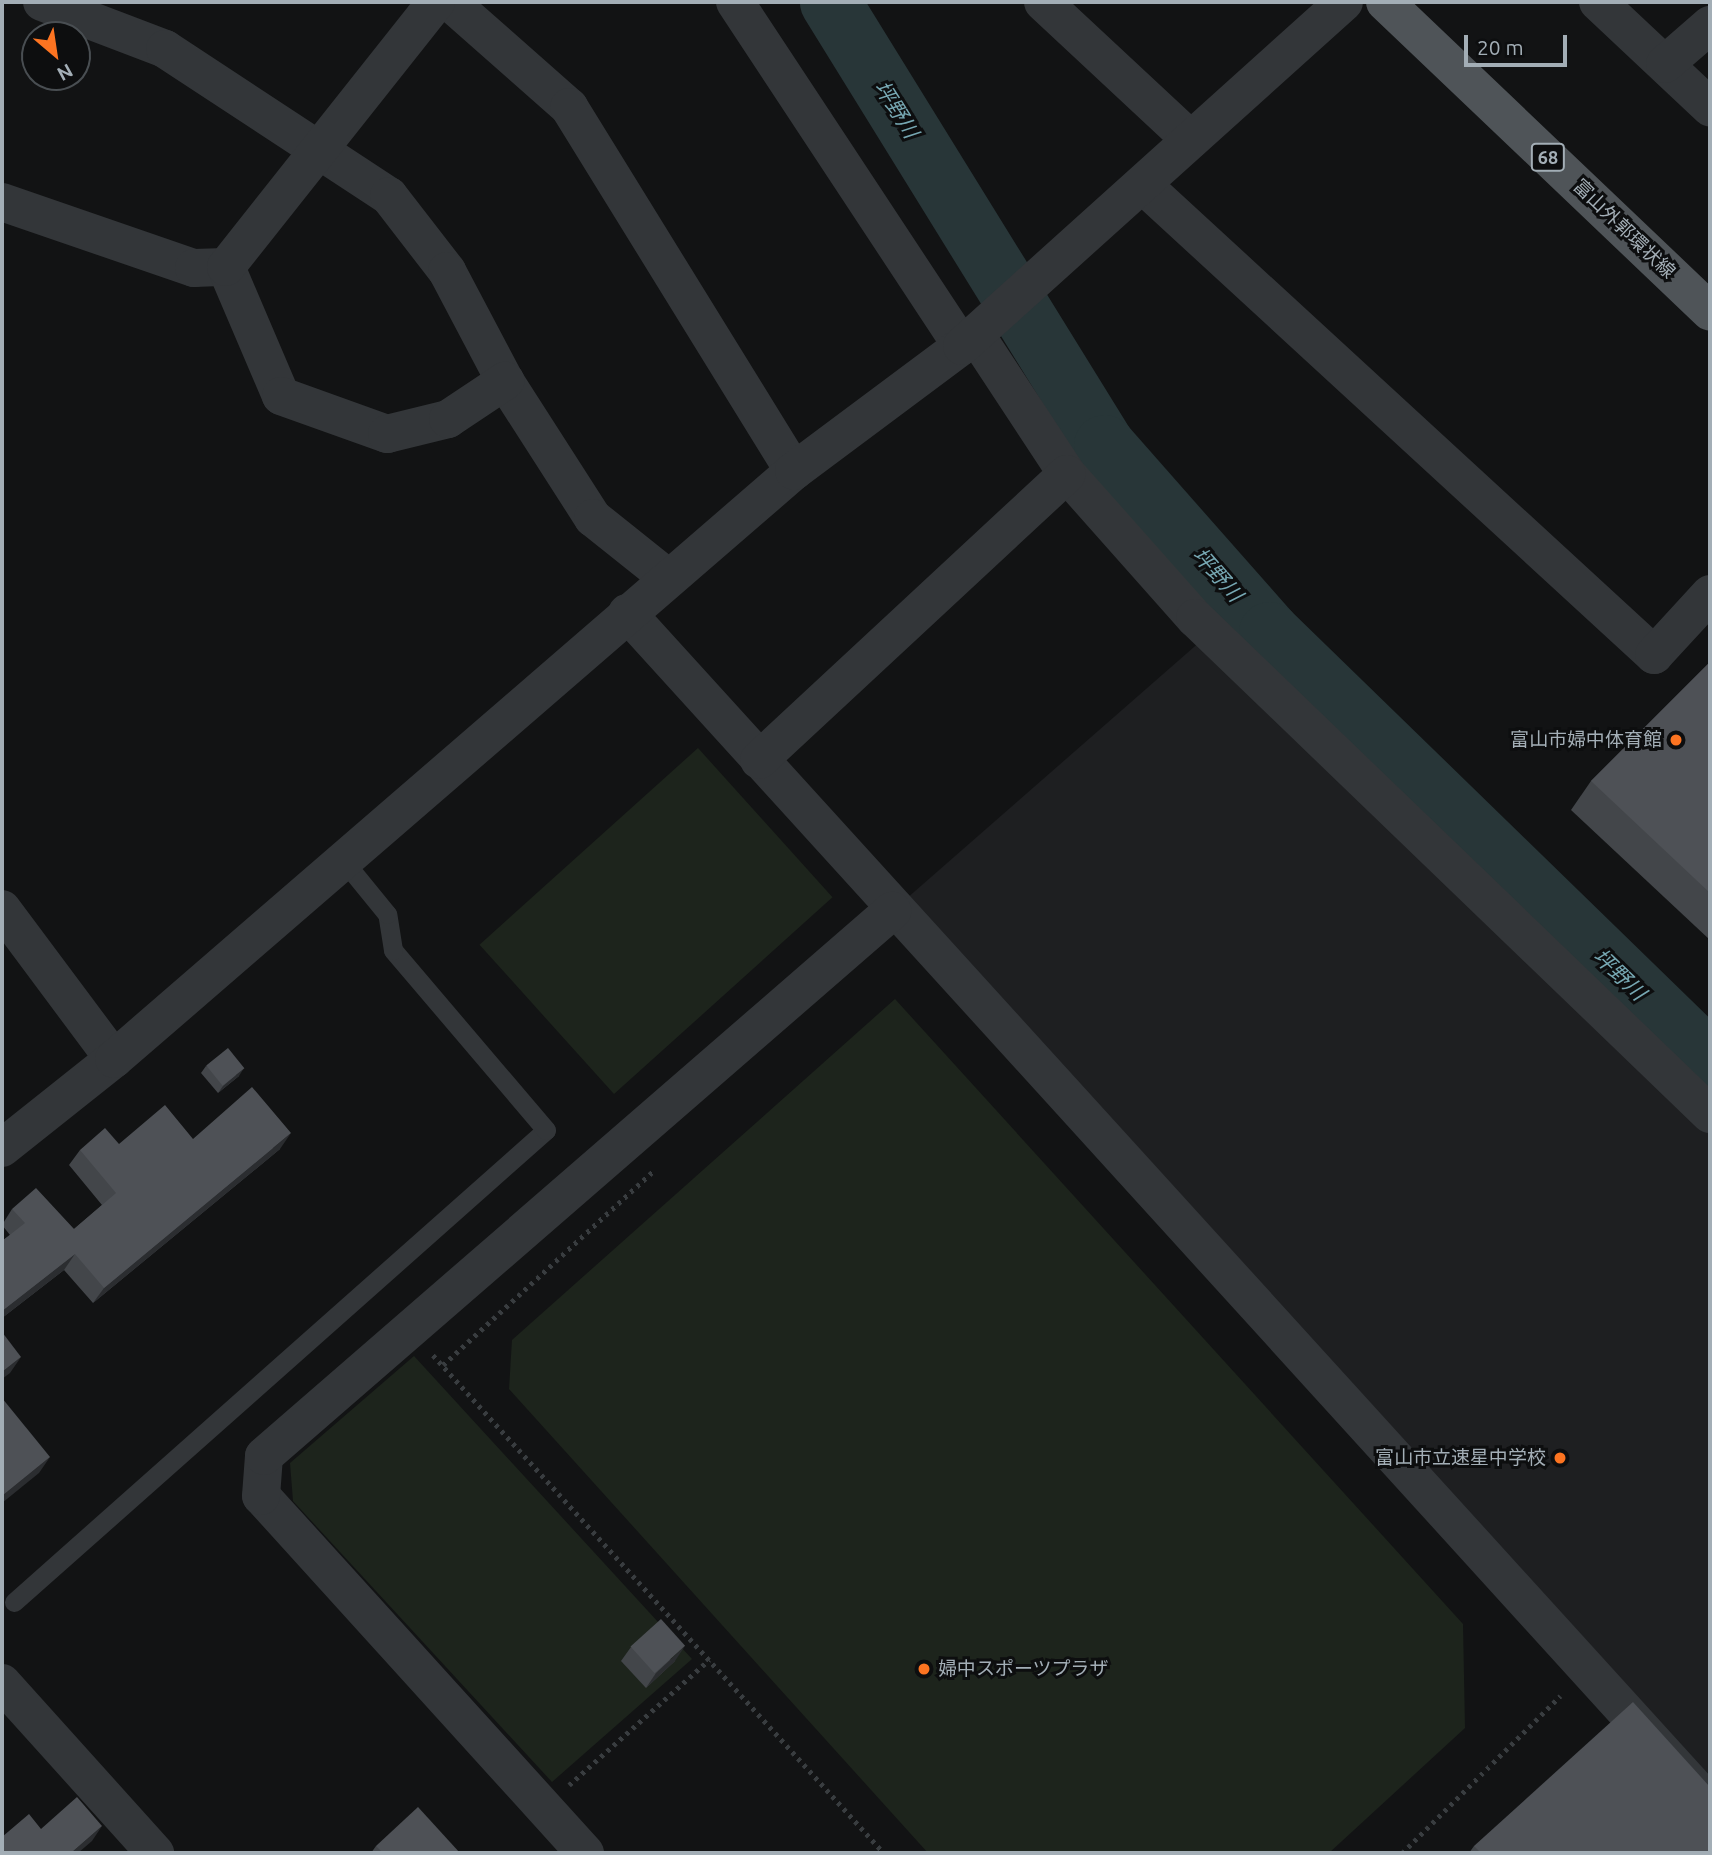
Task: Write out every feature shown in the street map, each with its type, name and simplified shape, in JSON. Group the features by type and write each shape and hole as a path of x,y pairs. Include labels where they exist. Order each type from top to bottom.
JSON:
{"main road":[{"name":"富山外郭環状線","path":"1385,2 1710,312"}],"street":[{"path":"42,2 165,49 321,147 389,196 447,271 505,381 593,518 667,578"},
{"path":"2,202 194,268 226,267 436,2"},
{"path":"450,2 569,107 794,471"},
{"path":"735,2 974,335 1067,474 1195,618 1710,1114"},
{"path":"1043,2 1191,140"},
{"path":"2,1147 114,1059 667,578 794,471 974,335 1144,186 1344,2"},
{"path":"1598,2 1710,107"},
{"path":"1665,64 1710,24"},
{"path":"1144,186 1654,655 1710,594"},
{"path":"226,267 281,396 387,434 448,419 505,381"},
{"path":"759,760 1067,474"},
{"path":"627,613 892,911 1710,1804"},
{"path":"2,909 114,1059"},
{"path":"585,1853 261,1496 264,1456 892,911"},
{"path":"2,1683 155,1853"}],"lane":[{"path":"14,1602 546,1130 393,950 387,914 343,860"}],"path":[{"path":"443,1365 665,1160"},
{"path":"407,1331 443,1365 884,1853"},
{"path":"543,1807 709,1660"},
{"path":"1402,1853 1563,1700 1553,1689"}],"shaded area":[{"name":"富山市立速星中学校","path":"1202,640 1710,1126 1710,1790 906,899"},
{"path":"698,748 832,897 614,1094 480,945"},
{"path":"895,999 1463,1624 1465,1728 1329,1853 928,1853 509,1389 512,1340"},
{"path":"414,1356 692,1659 552,1782 293,1501 290,1463"}],"building":[{"name":"富山市婦中体育館","path":"1710,662 1710,893 1591,781"},
{"path":"228,1048 244,1068 223,1086 206,1066"},
{"path":"252,1087 291,1133 104,1288 75,1254 2,1311 2,1241 25,1223 12,1209 36,1188 74,1229 116,1193 80,1150 105,1128 119,1144 165,1105 193,1139"},
{"path":"2,1332 21,1357 2,1372"},
{"path":"2,1398 50,1457 2,1496"},
{"path":"661,1619 685,1646 655,1673 631,1646"},
{"path":"1633,1702 1710,1787 1710,1853 1481,1853 1474,1846"},
{"path":"77,1797 102,1826 71,1853 2,1853 2,1837 29,1814 41,1829"},
{"path":"418,1807 460,1853 383,1853 376,1846"}],"waterway":[{"name":"坪野川","path":"830,2 1104,445 1269,632 1710,1061"}],"place":[{"name":"富山市婦中体育館","path":"1676,740"},
{"name":"富山市立速星中学校","path":"1560,1458"},
{"name":"婦中スポーツプラザ","path":"924,1669"}]}
